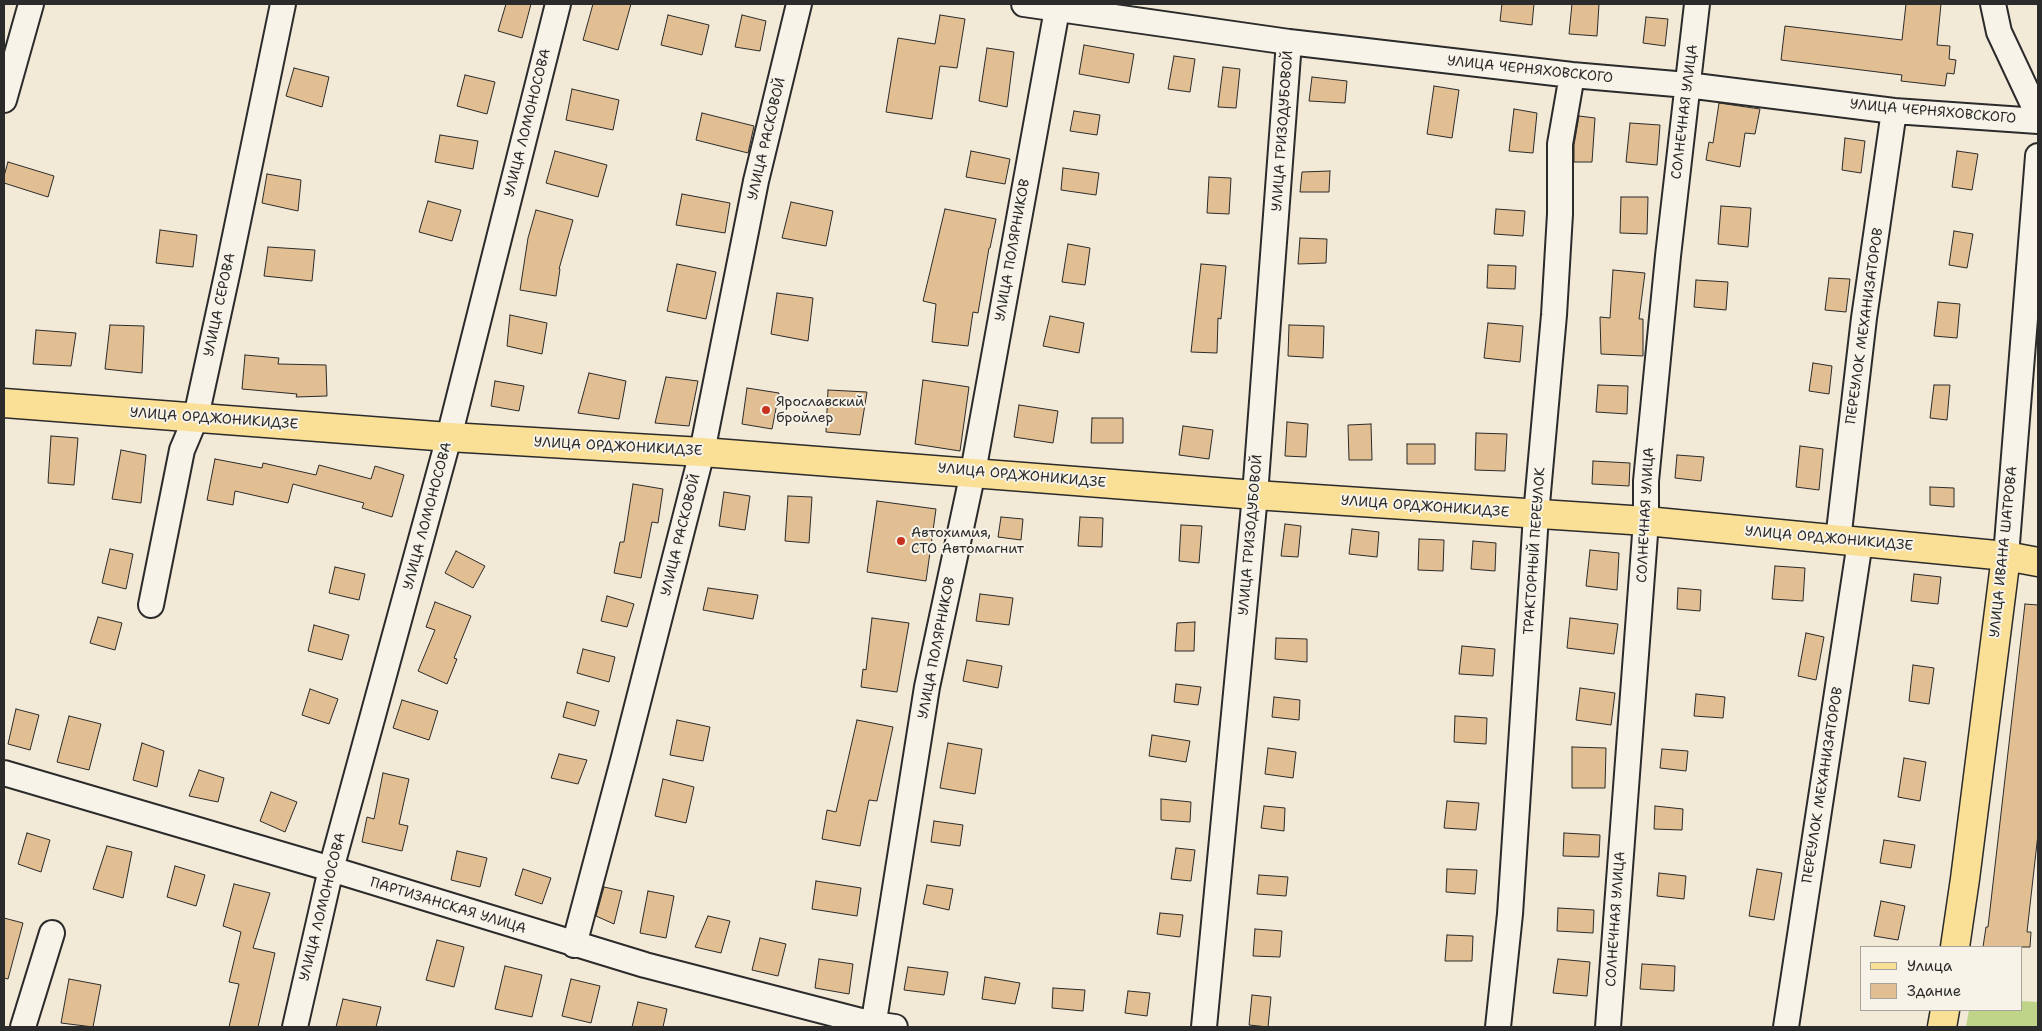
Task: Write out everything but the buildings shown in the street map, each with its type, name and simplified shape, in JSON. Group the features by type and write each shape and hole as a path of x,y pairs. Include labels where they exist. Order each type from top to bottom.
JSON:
{"main road":[{"name":"УЛИЦА ОРДЖОНИКИДЗЕ","path":"4,404 449,437 702,452 1255,495 1646,521 2006,556 2038,562"},
{"name":"УЛИЦА ИВАНА ШАТРОВА","path":"1955,946 2006,556"},
{"path":"1942,1027 1945,1011"}],"street":[{"path":"4,100 31,4"},
{"name":"УЛИЦА СЕРОВА","path":"151,605 182,450 196,417 283,4"},
{"name":"УЛИЦА ЛОМОНОСОВА","path":"295,1027 331,869 449,437 558,4"},
{"name":"УЛИЦА РАСКОВОЙ","path":"574,945 702,452 756,180 799,4"},
{"name":"УЛИЦА ЧЕРНЯХОВСКОГО","path":"1024,4 1057,6 1290,42 1572,76 1687,85 1894,112 2038,121"},
{"name":"СОЛНЕЧНАЯ УЛИЦА","path":"1608,1027 1646,521 1646,481 1697,4"},
{"path":"1993,4 1999,32 2038,115"},
{"name":"УЛИЦА ПОЛЯРНИКОВ","path":"880,1026 927,687 973,472 1057,6"},
{"name":"УЛИЦА ГРИЗОДУБОВОЙ","path":"1204,1027 1255,495 1290,42"},
{"name":"ТРАКТОРНЫЙ ПЕРЕУЛОК","path":"1498,1027 1510,914 1536,514 1554,315 1560,214 1560,144 1572,76"},
{"name":"ПЕРЕУЛОК МЕХАНИЗАТОРОВ","path":"1786,1027 1849,541 1864,318 1894,112"},
{"name":"УЛИЦА ИВАНА ШАТРОВА","path":"2006,556 2038,156"},
{"name":"ПАРТИЗАНСКАЯ УЛИЦА","path":"4,773 331,869 574,945 880,1026"},
{"path":"22,1027 52,933"}],"green space":[{"path":"2022,1001 2038,1002 2038,1027 1966,1027 1969,1011 2022,1011"}],"place":[{"name":"Ярославский бройлер","path":"766,410"},
{"name":"Автохимия, СТО Автомагнит","path":"901,541"}]}
